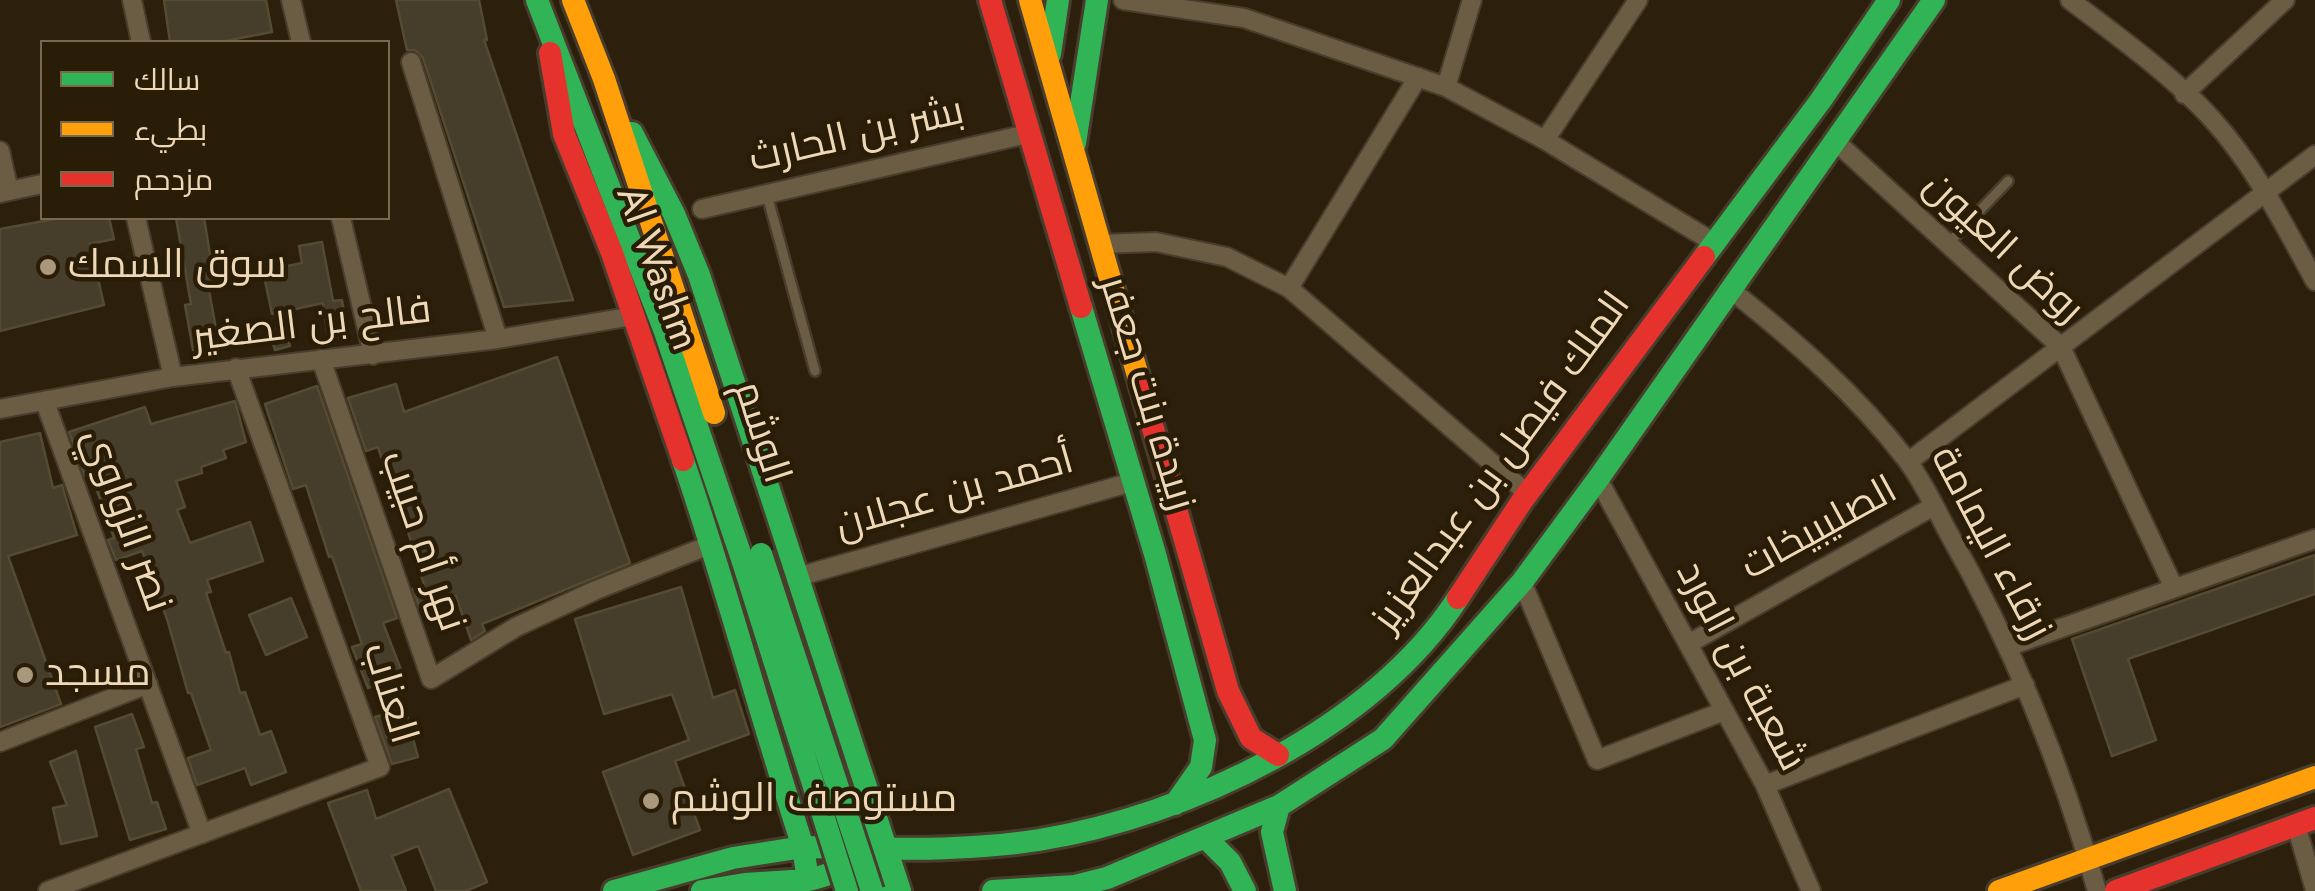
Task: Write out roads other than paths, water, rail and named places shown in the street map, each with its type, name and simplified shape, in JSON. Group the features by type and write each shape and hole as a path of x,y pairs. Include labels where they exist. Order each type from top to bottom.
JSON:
{"street":[{"path":"132,0 141,40"},
{"path":"291,0 301,40"},
{"name":"الوشم","path":"537,0 751,556 870,891"},
{"name":"الوشم","path":"573,0 604,79 751,556 847,891"},
{"name":"زبيدة بنت جعفر","path":"990,0 1197,709 1206,752 1196,777 1175,804"},
{"name":"زبيدة بنت جعفر","path":"1030,0 1228,691 1246,736 1260,749 1278,755"},
{"path":"1048,63 1058,0"},
{"path":"1074,153 1097,0"},
{"path":"1122,0 1244,18 1446,88 1545,140 1713,242"},
{"path":"1446,88 1472,0"},
{"path":"1545,140 1638,0"},
{"name":"الملك فيصل بن عبدالعزيز","path":"804,847 870,852 1039,840 1175,804 1278,755 1366,700 1438,627 1528,494 1836,82 1889,0"},
{"name":"الملك فيصل بن عبدالعزيز","path":"993,891 1076,888 1107,878 1278,806 1383,739 1522,582 1934,0"},
{"path":"2070,0 2131,47 2211,118 2266,192 2315,280"},
{"path":"2184,94 2284,0"},
{"name":"Al Washm","path":"547,25 564,134 612,253 712,544 757,705 804,847 810,886"},
{"path":"411,62 498,339"},
{"path":"1289,288 1418,78"},
{"name":"Al Washm","path":"604,79 674,214 699,274 874,810 870,852 900,891"},
{"name":"بشر بن الحارث","path":"702,209 1027,134"},
{"name":"روض العيون","path":"1835,141 2061,346 2174,588"},
{"path":"0,151 5,192 40,184"},
{"path":"1908,462 2315,155"},
{"path":"136,220 173,377"},
{"path":"341,220 374,354"},
{"path":"1099,244 1156,242 1228,256 1289,288 1528,494"},
{"name":"زرقاء اليمامة","path":"1730,290 1794,340 1849,393 1908,462 1970,569 2025,686 2098,891"},
{"name":"فالح بن الصغير","path":"0,409 173,377 498,339 633,316"},
{"name":"نهر أم حبيب","path":"320,358 431,679 516,627 712,544"},
{"name":"العناب","path":"48,891 380,768 236,368"},
{"name":"نصر الزواوي","path":"44,402 202,834"},
{"name":"شعبة بن الورد","path":"1598,479 1764,786 1810,891"},
{"name":"أحمد بن عجلان","path":"797,576 1132,482"},
{"name":"الصليبيخات","path":"1688,644 1934,506"},
{"path":"2006,647 2315,539"},
{"path":"1522,582 1598,760 1724,711"},
{"path":"757,705 770,728 794,737 807,735 820,730 834,708 833,682"},
{"path":"0,742 148,684"},
{"path":"1764,786 2025,686"},
{"path":"1197,709 1204,717 1220,717 1227,709 1228,691"},
{"path":"1998,891 2315,777"},
{"path":"1278,806 1272,832 1284,886"},
{"path":"2116,891 2306,822 2315,890"},
{"path":"1206,838 1230,859 1246,891"},
{"path":"614,891 733,858 804,847"},
{"path":"810,886 870,852 872,868 892,891"},
{"path":"1246,891 1248,882 1260,870 1276,874 1284,886"},
{"path":"702,891 744,884 870,891"}],"lane":[{"path":"1948,244 2008,181"},
{"path":"767,192 815,371"}],"place":[{"name":"سوق السمك","path":"48,267"},
{"name":"مسجد","path":"25,675"},
{"name":"مستوصف الوشم","path":"651,801"}]}
